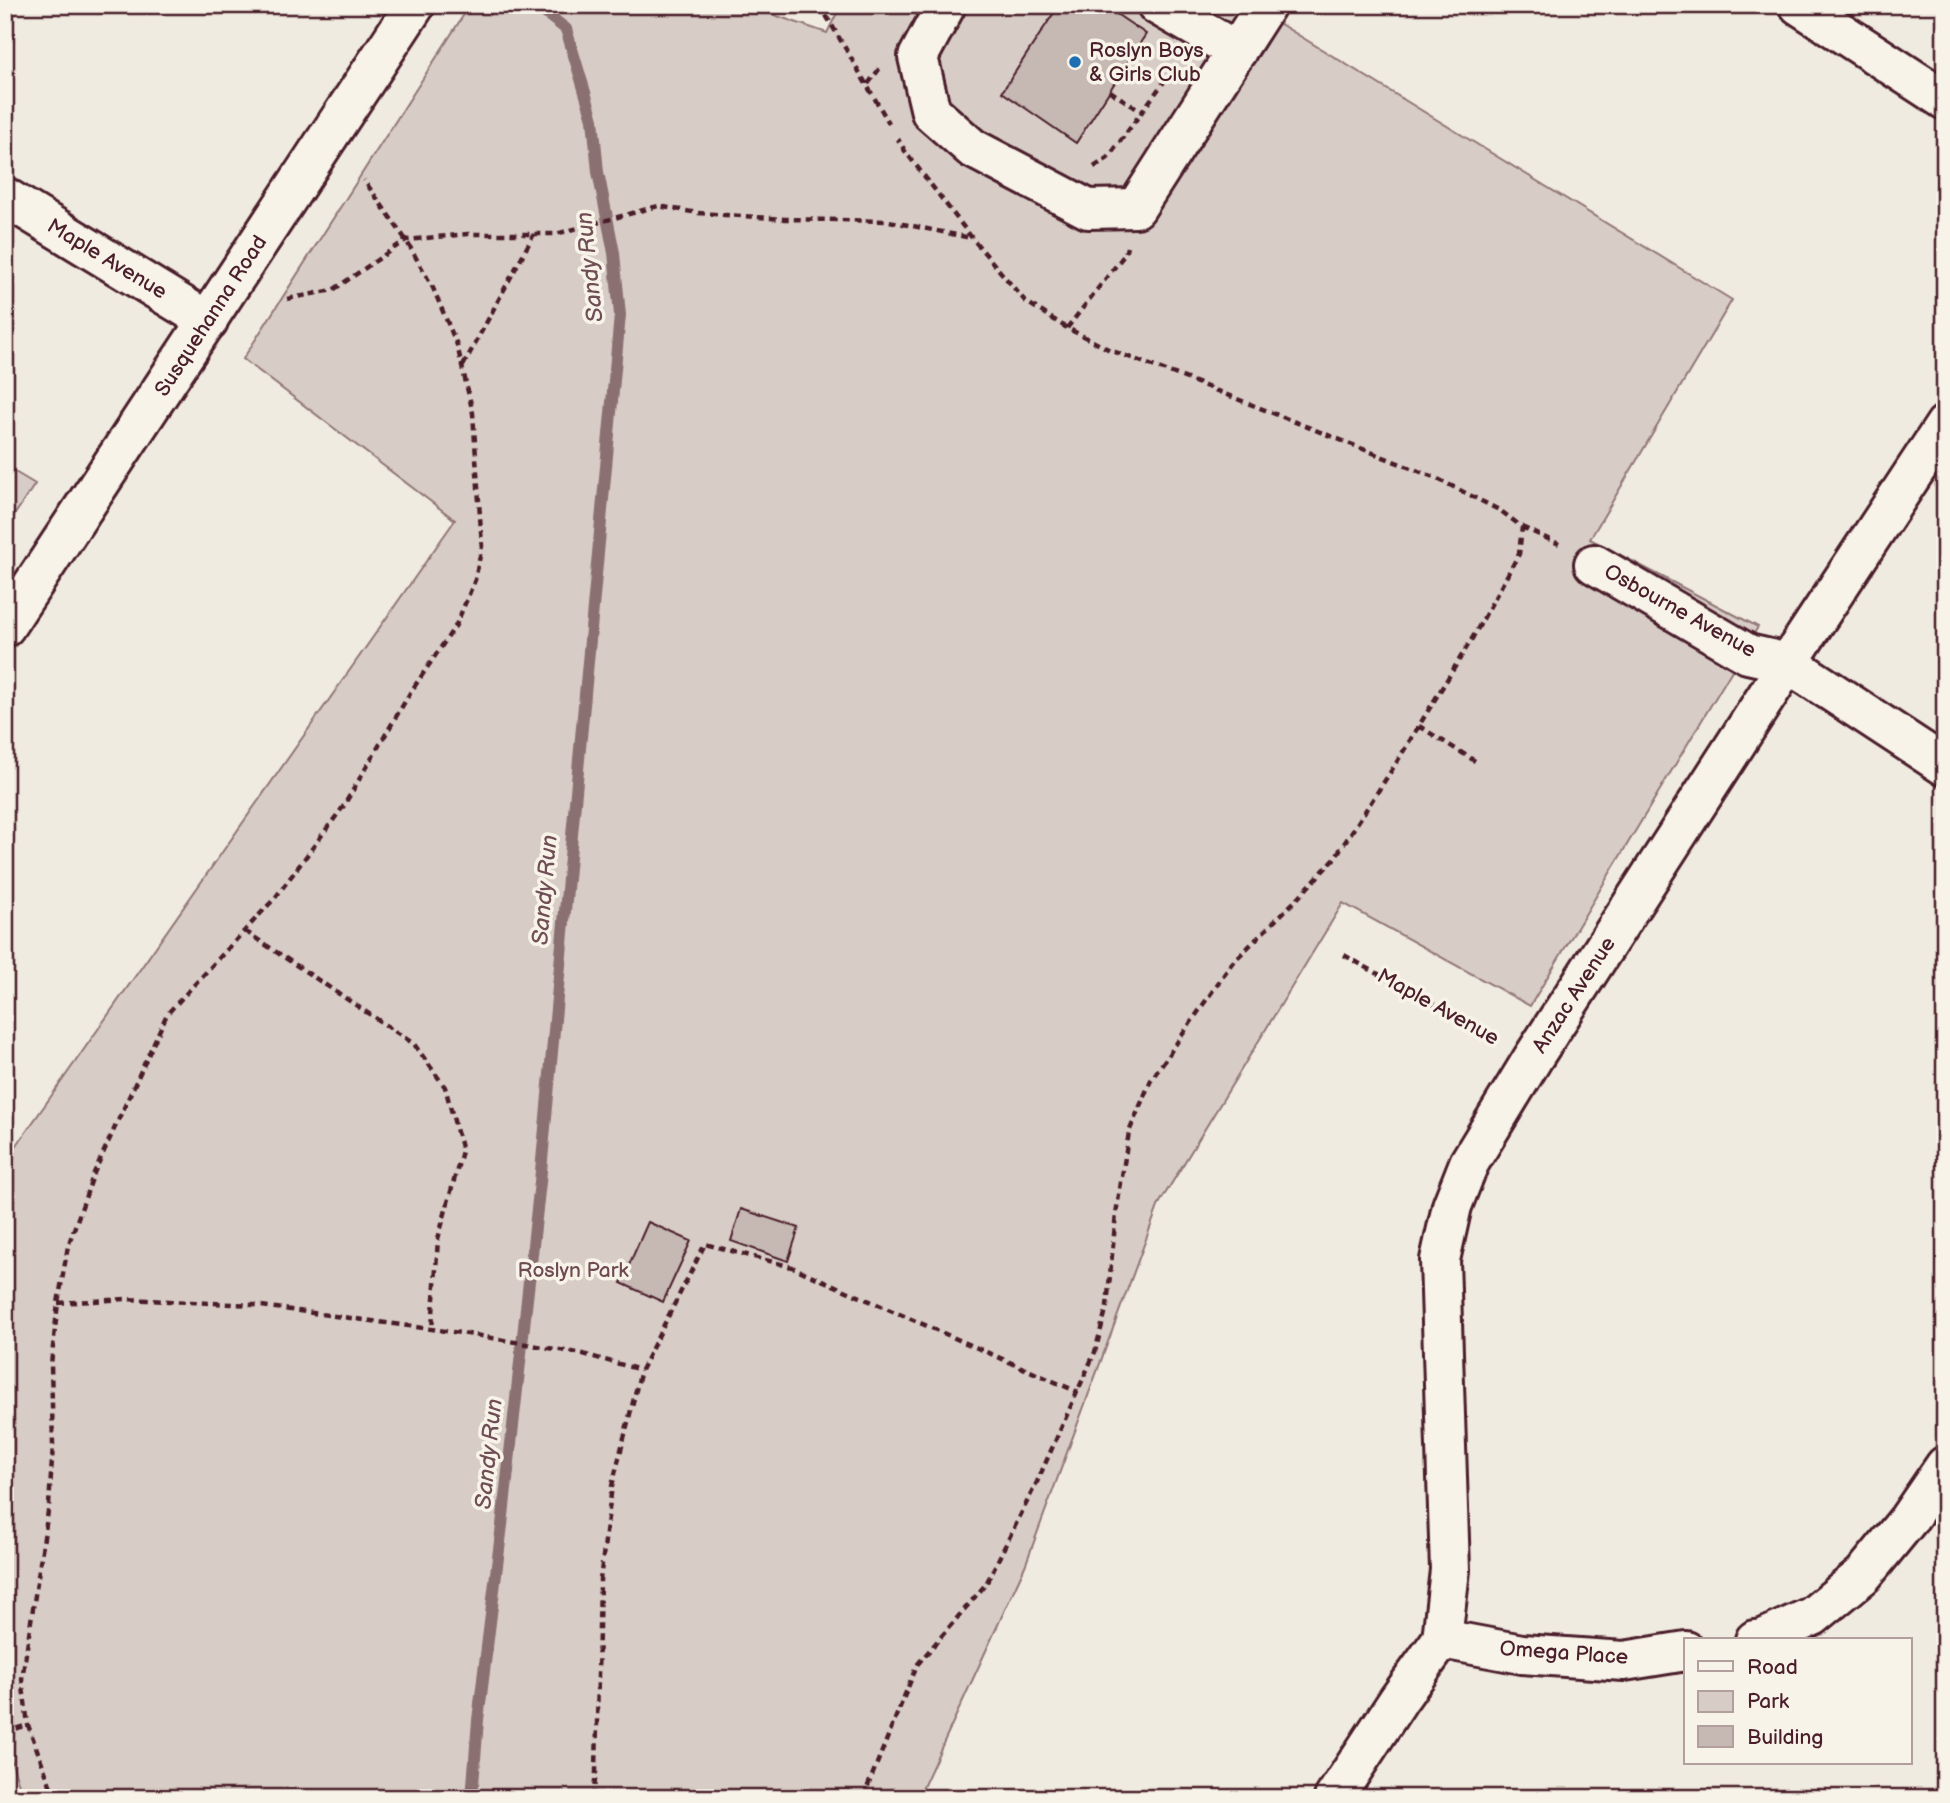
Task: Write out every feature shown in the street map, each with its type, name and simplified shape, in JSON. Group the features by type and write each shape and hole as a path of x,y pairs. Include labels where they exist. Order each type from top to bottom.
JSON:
{"street":[{"name":"Susquehanna Road","path":"5,627 415,5"},
{"path":"946,5 918,57 930,112 972,148 1088,209 1136,208 1266,5"},
{"path":"1157,5 1237,51"},
{"path":"1799,5 1945,100"},
{"name":"Maple Avenue","path":"5,197 208,321"},
{"name":"Anzac Avenue","path":"1442,1639 1450,1570 1440,1261 1451,1206 1469,1163 1533,1059 1945,425"},
{"name":"Osbourne Avenue","path":"1594,564 1748,654 1788,663 1945,765"},
{"path":"1765,1638 1814,1616 1863,1575 1908,1520 1945,1466"},
{"path":"1334,1798 1442,1639"},
{"name":"Omega Place","path":"1442,1639 1522,1654 1624,1661 1684,1651"}],"path":[{"path":"1059,193 1067,178 1082,175 1108,158 1201,31"},
{"path":"1110,91 1142,112"},
{"path":"55,1798 28,1725 22,1679 49,1505 53,1445 51,1364 68,1246 94,1172 167,1014 275,898 343,807 410,693 456,625 475,580 482,546 472,413 457,345 433,288 406,240 364,180"},
{"path":"287,299 333,289 406,240 468,234 556,234 657,205 710,214 785,219 889,220 972,238 1025,301 1067,328 1110,350 1436,478 1501,511 1522,527 1519,554 1473,638 1334,859 1232,963 1150,1080 1129,1132 1115,1214 1107,1306 1096,1352 1037,1482 986,1584 917,1665 863,1798"},
{"path":"1067,328 1125,254 1136,208"},
{"path":"462,367 534,234"},
{"path":"1419,726 1475,761"},
{"path":"245,931 414,1044 445,1087 462,1151 438,1239 432,1329"},
{"name":"Maple Avenue","path":"1344,955 1533,1059"},
{"path":"593,1798 596,1772 600,1580 611,1486 641,1370 705,1244 792,1267 1078,1392"},
{"path":"58,1303 127,1299 254,1305 475,1335 583,1354 641,1370"},
{"path":"5,1732 28,1725"}],"green space":[{"name":"Roslyn Park","path":"470,5 745,5 827,33 841,5 1249,5 1732,300 1590,539 1758,627 1530,1006 1343,903 1159,1204 1025,1566 918,1798 23,1798 5,1740 5,1162 455,520 243,359"},
{"path":"5,466 35,484 5,529"}],"building":[{"name":"Roslyn Boys & Girls Club","path":"1059,5 1103,5 1146,34 1076,143 1002,92"},
{"path":"741,1209 799,1228 788,1261 731,1241"},
{"path":"648,1222 691,1241 663,1302 621,1283"}],"waterway":[{"name":"Sandy Run","path":"472,1798 478,1720 540,1182 620,315 614,253 598,172 593,119 566,29 535,5"}],"place":[{"name":"Roslyn Boys & Girls Club","path":"1075,62"}]}
